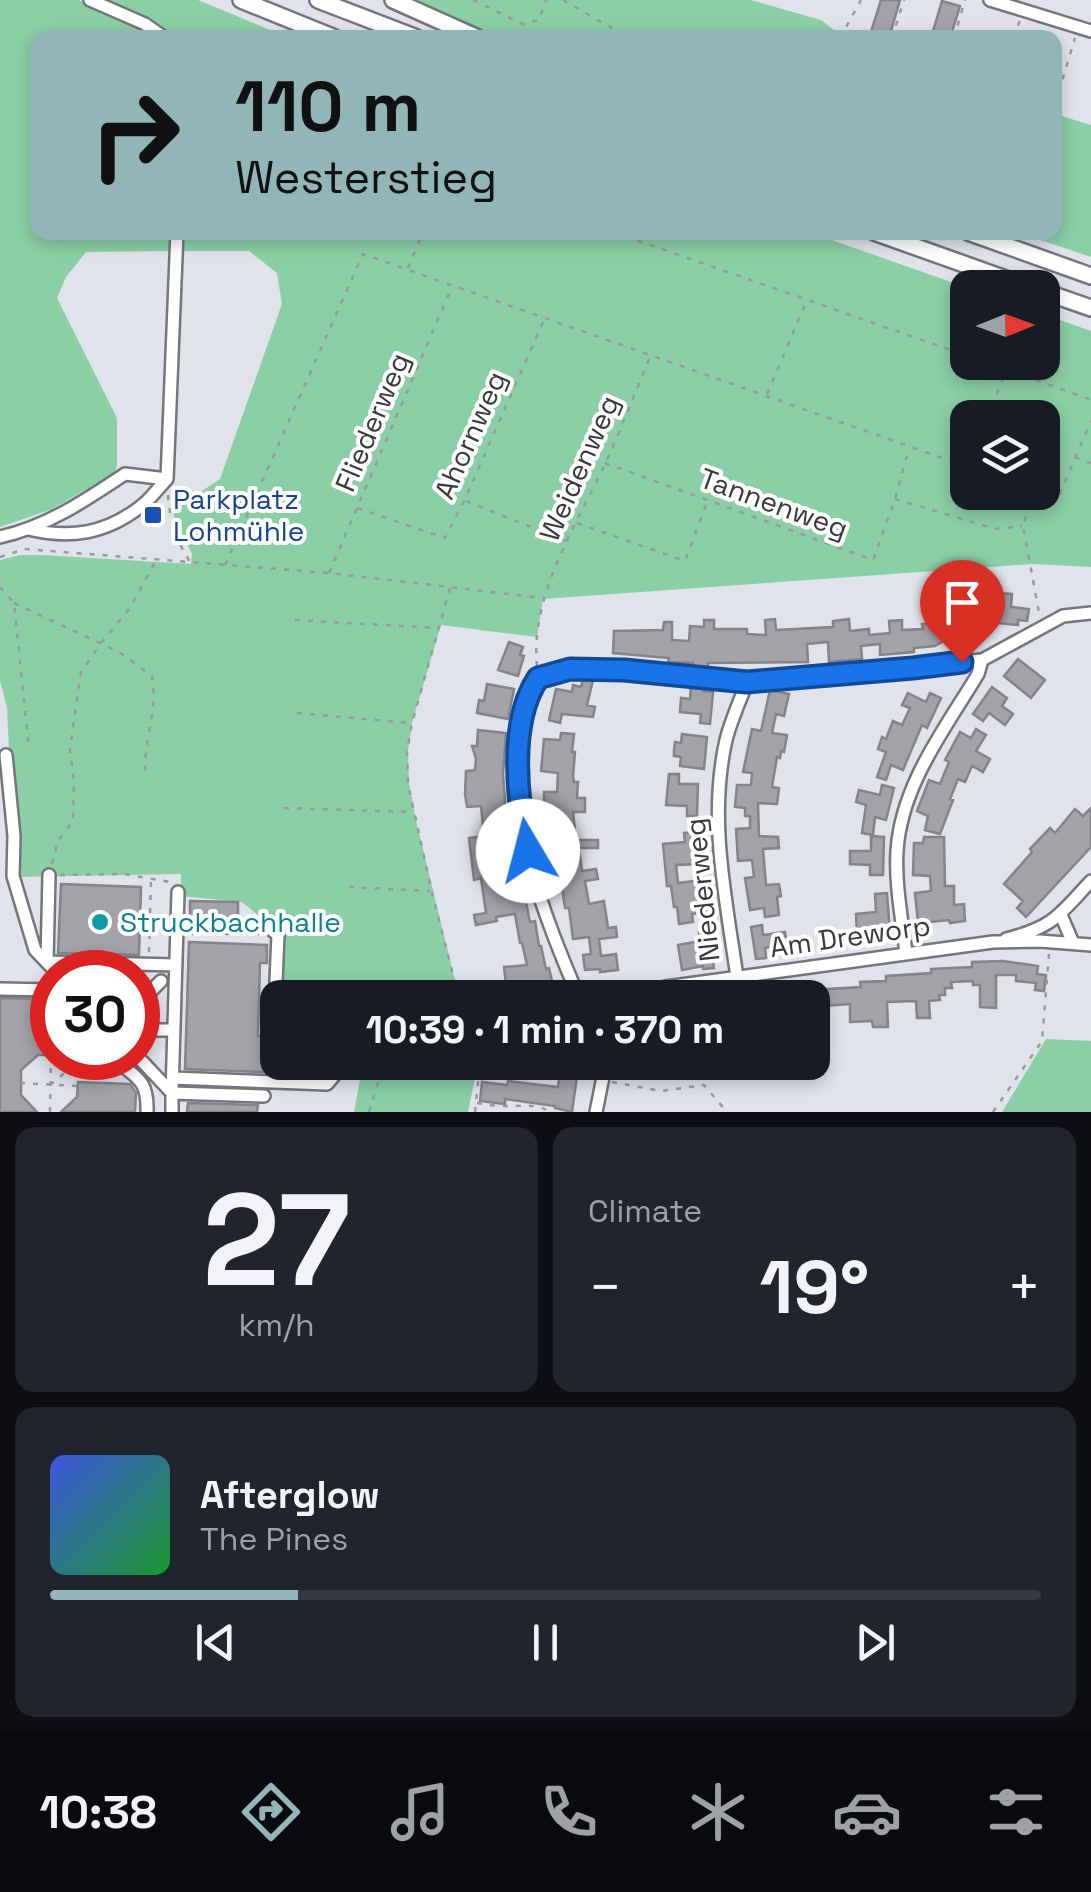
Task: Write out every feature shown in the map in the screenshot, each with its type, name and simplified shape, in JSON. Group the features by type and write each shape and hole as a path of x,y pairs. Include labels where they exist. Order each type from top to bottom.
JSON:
{"highway":[{"path":"241,0 315,30"},
{"path":"318,0 396,30"},
{"path":"393,0 460,30"},
{"path":"897,240 981,270"},
{"path":"990,240 1091,276"},
{"path":"1060,297 1091,308"}],"street":[{"path":"90,0 154,30"},
{"path":"990,0 1084,29"},
{"path":"28,530 85,534 140,507 167,479 177,240"},
{"path":"0,538 28,530 82,503 125,474 167,479"},
{"path":"572,980 533,876 522,826 520,736 525,705 536,681 570,669 747,682 982,660 1062,616 1091,613"},
{"path":"906,953 897,886 900,824 909,794 978,674 982,660"},
{"name":"Niederweg","path":"737,977 717,815 726,738 747,682"},
{"path":"6,755 14,836 13,876 35,950"},
{"path":"48,950 49,875"},
{"path":"992,942 1035,931 1061,915 1091,881"},
{"path":"172,1112 178,892"},
{"path":"1061,915 1073,943"},
{"path":"178,927 268,927 278,936 276,980"},
{"name":"Am Dreworp","path":"720,980 992,942 1091,945"},
{"path":"160,964 176,965"},
{"path":"0,989 30,990"},
{"path":"160,1030 174,1030"},
{"path":"173,1078 327,1084 330,1080"},
{"path":"139,1080 145,1088 147,1112"},
{"path":"160,1080 172,1093 264,1096"},
{"path":"596,1112 601,1080"}],"path":[{"path":"473,0 523,24 538,20 546,0"},
{"path":"563,0 615,30"},
{"path":"845,30 862,0"},
{"path":"895,30 904,0"},
{"path":"956,30 965,0"},
{"path":"1017,30 1023,10"},
{"path":"1062,86 1084,29"},
{"path":"408,269 420,240"},
{"path":"636,240 950,350"},
{"path":"225,565 363,254 950,460"},
{"name":"Fliederweg","path":"330,573 452,286"},
{"path":"767,396 807,300"},
{"name":"Ahornweg","path":"357,508 445,538 544,318"},
{"name":"Weidenweg","path":"536,681 543,598 650,356"},
{"path":"1035,380 1091,400"},
{"path":"1060,493 1091,421"},
{"name":"Tannenweg","path":"605,463 873,560 910,447"},
{"path":"1075,457 1091,463"},
{"path":"167,479 169,518 177,542 190,562"},
{"path":"464,500 567,541"},
{"path":"576,522 685,560 708,500"},
{"path":"895,500 996,529 1024,526"},
{"path":"1030,510 1024,526 1042,626"},
{"path":"0,557 25,549 330,573 543,598"},
{"path":"157,560 130,608 82,672 70,749 74,820 58,841 49,875 124,874 170,881 178,892"},
{"path":"0,587 14,603 101,643 152,676 156,697 144,750 145,772"},
{"path":"450,587 407,752 408,784 454,980"},
{"path":"14,603 29,749"},
{"path":"295,620 440,628"},
{"path":"297,713 412,723"},
{"path":"284,808 414,812"},
{"path":"148,950 151,879"},
{"path":"349,887 432,891"},
{"path":"993,1112 1042,1042 1051,942"},
{"path":"50,1080 50,1112"},
{"path":"50,1085 56,1080"},
{"path":"369,1112 379,1080"},
{"path":"475,1112 478,1080"},
{"path":"606,1080 661,1091 704,1086 727,1112"},
{"path":"20,1084 78,1086"},
{"path":"477,1102 530,1106 550,1112"}],"green space":[{"path":"0,0 79,0 146,30 30,30 30,240 172,240 171,251 86,252 66,277 57,298 117,418 117,466 114,473 52,509 0,527"},
{"path":"102,0 198,0 270,30 168,30"},
{"path":"406,0 751,0 821,20 834,30 474,30"},
{"path":"1062,116 1091,125 1091,257 1041,240 1062,240"},
{"path":"182,240 832,240 950,282 950,380 1060,380 1060,320 1091,331 1091,567 1033,564 543,599 537,637 441,625 412,723 409,784 455,980 281,980 281,934 242,902 181,896 181,874 15,877 7,707 0,681 0,560 42,555 191,564 192,554 174,517 173,497 193,497 220,479 282,304 277,273 249,251 182,251"},
{"path":"1046,1039 1091,1041 1091,1112 1002,1112"},
{"path":"360,1080 475,1080 468,1112 354,1112"}],"building":[{"path":"881,0 900,0 891,30 872,30"},
{"path":"942,1 960,6 952,30 933,30"},
{"path":"996,593 1012,594 1011,607 1029,609 1027,621 1018,620 1018,625 974,623 935,646 914,648 914,652 880,655 880,644 861,646 862,659 829,662 828,642 807,644 808,662 708,663 708,669 693,667 693,663 668,662 669,658 613,653 614,631 663,630 664,622 672,622 672,640 689,641 690,626 704,627 704,620 714,620 714,629 747,629 747,634 766,635 765,620 775,619 776,630 833,627 833,621 849,619 850,631 869,629 869,635 890,633 889,621 902,620 902,630 923,629 922,624 943,622 937,611 948,604 958,614 964,610 994,611"},
{"path":"509,642 523,647 518,676 498,670"},
{"path":"1018,659 1045,680 1031,698 1004,676"},
{"path":"583,679 593,680 587,705 595,707 593,717 562,714 560,723 549,720 556,689 572,692 573,685 581,687"},
{"path":"487,684 514,689 508,719 477,713"},
{"path":"691,686 713,692 710,724 700,723 701,714 680,712 681,698 690,699"},
{"path":"992,687 1007,698 1002,706 1013,714 1005,725 989,713 983,721 973,714"},
{"path":"770,690 789,694 784,716 776,714 772,733 787,735 784,752 777,757 772,787 779,788 777,804 758,803 759,836 778,837 779,848 763,849 766,885 779,884 781,896 777,897 779,915 765,917 764,908 750,910 745,878 754,877 752,860 738,861 736,829 750,828 750,816 745,816 745,808 735,807 737,785 751,785 752,773 743,772 752,729 761,731"},
{"path":"908,693 926,702 930,693 941,698 927,728 922,725 903,770 891,765 886,780 877,777 886,752 878,749 893,721 902,725 910,708 902,705"},
{"path":"976,729 986,735 976,751 990,759 983,772 972,766 965,782 958,779 940,834 925,830 928,816 917,811 929,780 940,784 949,762 945,760 960,732 971,738"},
{"path":"478,730 506,733 503,814 508,849 511,848 512,857 516,856 522,897 530,922 535,921 552,980 505,980 504,967 527,965 515,914 476,925 474,915 486,913 481,878 474,880 469,838 484,836 481,806 467,807 465,794 466,771 475,770 472,746 477,746"},
{"path":"561,733 574,734 574,782 578,782 577,798 585,798 585,812 573,812 576,840 598,840 598,848 579,848 582,871 596,869 598,879 585,881 589,904 604,901 608,928 616,927 617,937 599,939 601,956 616,954 618,970 585,970 583,955 591,954 589,937 573,939 569,908 565,908 561,880 557,881 550,825 544,825 544,792 557,792 558,773 541,771 544,739 560,740"},
{"path":"682,734 707,737 704,769 680,766 681,757 674,756 674,750 675,742 681,743"},
{"path":"669,774 679,774 679,784 698,784 697,816 687,816 687,806 666,805"},
{"path":"882,785 894,788 886,820 875,817 873,835 862,833 866,805 856,802 859,790 880,795"},
{"path":"1091,808 1091,847 1026,917 1017,908 1023,901 1004,884 1050,828 1055,833 1075,809 1083,816"},
{"path":"695,832 698,864 676,865 678,883 702,880 706,912 692,914 693,922 679,924 671,886 667,886 663,844 685,842 684,833"},
{"path":"871,836 884,837 883,875 870,875 870,865 850,864 850,851 871,851"},
{"path":"924,837 944,837 945,886 954,886 954,905 964,904 965,921 930,922 931,931 919,932 915,893 931,891 930,876 913,875 914,843 923,843"},
{"name":"Struckbachhalle","path":"61,884 141,887 139,950 58,950"},
{"path":"887,893 890,933 857,935 856,914 876,912 875,894"},
{"path":"190,901 238,902 238,918 190,917"},
{"path":"762,925 763,935 785,932 787,944 765,948 766,958 756,959 751,927"},
{"path":"709,931 714,968 682,970 678,945 700,941 699,932"},
{"path":"189,942 267,945 267,963 260,963 260,1072 185,1069"},
{"path":"972,962 1038,966 1037,974 1046,975 1044,991 1035,990 1036,983 1016,981 1016,975 996,975 996,1008 980,1007 980,985 973,985 973,981 951,982 952,988 945,988 940,1000 929,1001 930,1018 917,1018 916,1001 887,1002 888,1027 873,1027 872,1021 850,1022 850,1004 830,1006 830,989 861,987 860,982 931,973 931,969 972,967"},
{"path":"0,998 30,999 30,1062 21,1070 21,1095 37,1112 0,1112"},
{"path":"559,1080 576,1080 572,1112 505,1099 505,1104 480,1101 482,1082 558,1087"},
{"path":"78,1082 130,1084 136,1093 135,1112 61,1112 77,1097"},
{"path":"188,1103 258,1105 257,1112 187,1112"}],"place":[{"name":"Parkplatz Lohmühle","path":"153,515"},
{"name":"Struckbachhalle","path":"100,922"}],"route":[{"path":"528,851 518,771 520,736 525,705 538,678 570,669 624,670 747,682 962,662"}]}
